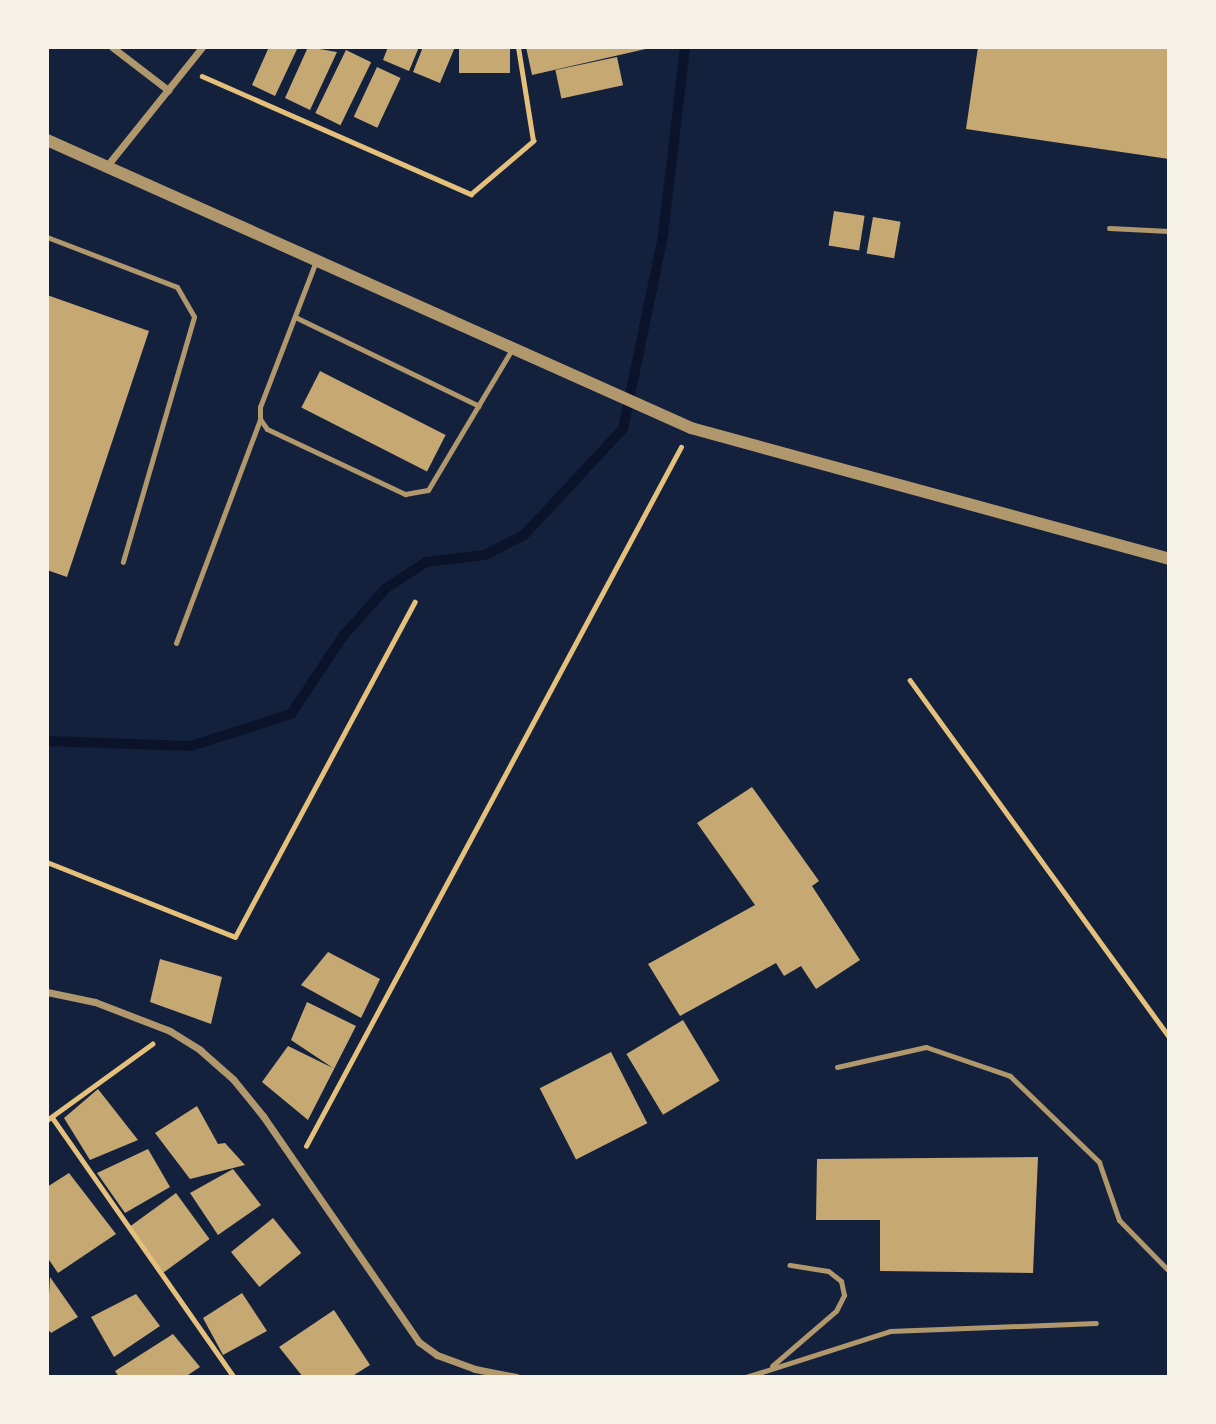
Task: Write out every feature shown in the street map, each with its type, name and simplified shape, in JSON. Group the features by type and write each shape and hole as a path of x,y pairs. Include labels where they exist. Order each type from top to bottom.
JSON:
{"street":[{"path":"112,47 168,90"},
{"path":"106,167 202,47"},
{"path":"47,140 691,428 1169,559"},
{"path":"47,992 95,1003 170,1031 233,1079 297,1162 419,1342 437,1355 475,1369 516,1377"}],"lane":[{"path":"1110,228 1169,231"},
{"path":"47,237 177,287 194,317 123,562"},
{"path":"176,643 260,419 260,407 316,261"},
{"path":"295,317 479,405"},
{"path":"260,419 279,435 405,494 417,495 428,490 513,348"},
{"path":"838,1067 926,1047 1010,1076 1099,1162 1119,1220 1169,1271"},
{"path":"769,1368 836,1311 844,1295 841,1282 828,1271 789,1265"},
{"path":"746,1377 890,1331 1096,1323"}],"path":[{"path":"185,69 471,194 533,141 519,47"},
{"path":"297,1162 691,428"},
{"path":"47,862 235,937 415,603"},
{"path":"910,680 1169,1036"},
{"path":"170,1031 50,1118 234,1377"}],"building":[{"path":"269,47 298,47 275,96 252,85"},
{"path":"308,47 337,52 310,110 285,98"},
{"path":"388,47 419,47 409,71 383,60"},
{"path":"423,47 455,47 440,83 413,72"},
{"path":"459,47 510,47 510,73 459,73"},
{"path":"526,47 650,47 650,48 532,75"},
{"path":"978,47 1169,47 1169,159 966,129"},
{"path":"346,50 371,62 340,125 315,113"},
{"path":"617,57 623,85 561,98 555,70"},
{"path":"377,67 401,78 377,128 354,117"},
{"path":"834,211 865,216 859,250 829,246"},
{"path":"873,217 901,222 894,258 867,253"},
{"path":"47,295 149,331 67,577 47,570"},
{"path":"320,371 446,435 427,472 301,408"},
{"path":"752,787 819,881 812,886 860,960 816,989 801,966 784,976 776,963 680,1016 648,964 755,905 697,823"},
{"path":"328,952 380,979 361,1018 301,985"},
{"path":"160,959 222,977 211,1024 150,1002"},
{"path":"307,1002 356,1026 308,1120 262,1082 288,1046 333,1068 291,1040"},
{"path":"683,1020 720,1081 663,1115 626,1054"},
{"path":"611,1052 647,1123 576,1160 540,1088"},
{"path":"98,1089 138,1140 90,1160 64,1118"},
{"path":"197,1106 218,1144 225,1143 245,1165 190,1179 155,1133"},
{"path":"148,1149 170,1187 125,1213 97,1173"},
{"path":"1038,1157 1033,1273 880,1271 880,1220 816,1220 817,1159"},
{"path":"233,1169 261,1205 218,1235 190,1193"},
{"path":"69,1173 116,1234 58,1273 47,1257 47,1187"},
{"path":"176,1193 210,1239 163,1273 130,1227"},
{"path":"273,1218 301,1253 259,1287 231,1252"},
{"path":"50,1277 78,1317 51,1333 47,1328"},
{"path":"242,1293 267,1331 223,1355 203,1318"},
{"path":"136,1294 160,1326 114,1357 91,1317"},
{"path":"334,1310 370,1365 351,1377 303,1377 279,1347"},
{"path":"173,1334 200,1367 185,1377 119,1377 115,1371"}],"waterway":[{"path":"47,741 191,746 291,714 343,636 386,588 426,562 485,555 524,535 623,429 663,235 685,47"}]}
